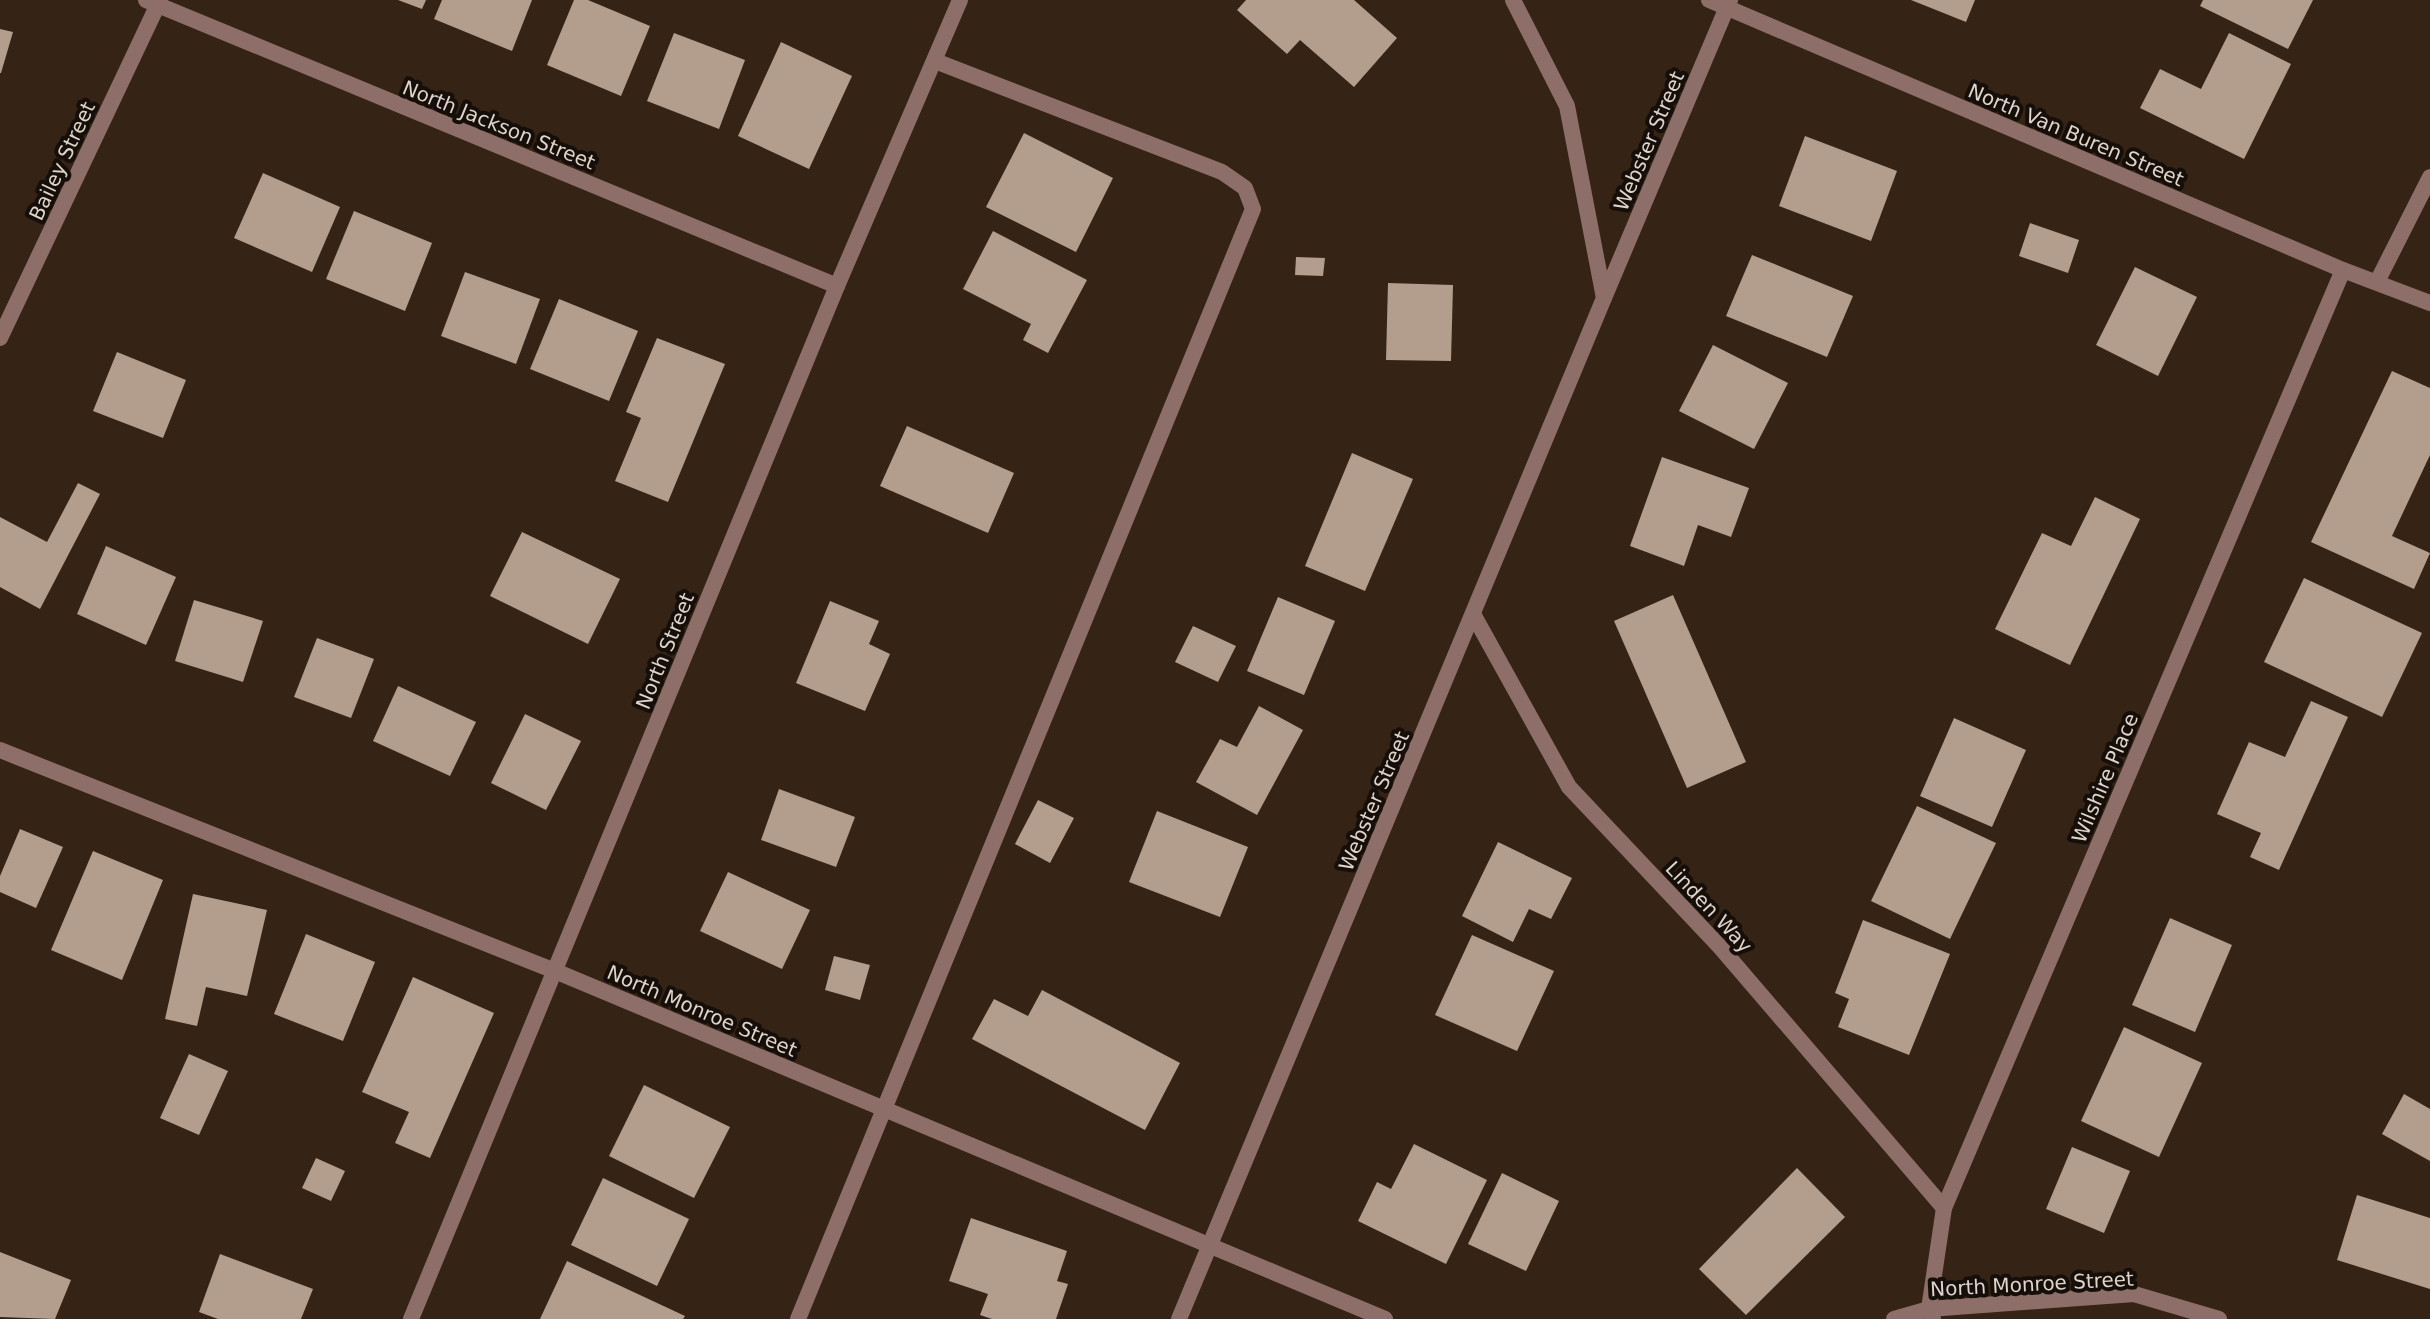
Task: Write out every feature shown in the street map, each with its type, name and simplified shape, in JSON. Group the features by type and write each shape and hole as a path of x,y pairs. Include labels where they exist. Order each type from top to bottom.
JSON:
{"street":[{"name":"North Street","path":"411,1319 837,286 960,0"},
{"name":"Webster Street","path":"1513,0 1567,106 1604,298"},
{"name":"North Van Buren Street","path":"1709,0 1728,4 2343,270 2430,303"},
{"name":"North Jackson Street","path":"154,2 837,286"},
{"name":"Bailey Street","path":"0,338 154,2"},
{"name":"Webster Street","path":"1179,1319 1728,4"},
{"path":"798,1319 1253,209 1245,188 1222,172 935,61"},
{"path":"2377,282 2430,177"},
{"name":"Wilshire Place","path":"1931,1314 1944,1208 2343,270"},
{"name":"Linden Way","path":"1473,614 1569,787 1720,947 1944,1208"},
{"name":"North Monroe Street","path":"0,750 555,971 1385,1319"},
{"name":"North Monroe Street","path":"1894,1319 2134,1294 2219,1319"}],"building":[{"path":"398,0 426,0 422,9"},
{"path":"442,0 532,0 512,51 434,19"},
{"path":"574,0 588,0 650,26 621,96 547,65"},
{"path":"1246,0 1354,0 1397,38 1354,87 1300,40 1287,54 1237,10"},
{"path":"1911,0 1975,0 1966,22"},
{"path":"2203,0 2313,0 2288,49 2200,6"},
{"path":"0,29 13,32 1,73 0,73"},
{"path":"674,33 745,60 719,129 647,101"},
{"path":"2229,33 2291,64 2244,159 2140,108 2160,69 2201,89"},
{"path":"781,42 852,76 809,169 738,136"},
{"path":"1024,133 1113,178 1076,252 986,207"},
{"path":"1805,136 1897,171 1871,241 1779,206"},
{"path":"263,173 340,207 312,272 234,238"},
{"path":"354,211 432,243 405,311 326,279"},
{"path":"2030,223 2079,240 2068,273 2019,256"},
{"path":"993,231 1087,280 1048,353 1023,340 1031,324 963,289"},
{"path":"1752,255 1853,296 1827,357 1726,316"},
{"path":"1296,257 1325,258 1323,276 1295,275"},
{"path":"2135,267 2197,297 2158,376 2096,345"},
{"path":"465,272 540,299 516,364 441,336"},
{"path":"1388,283 1453,285 1451,361 1386,360"},
{"path":"559,299 638,331 609,401 530,369"},
{"path":"657,338 725,364 668,502 615,481 641,418 626,412"},
{"path":"1713,345 1788,383 1754,449 1679,411"},
{"path":"117,352 186,380 163,438 93,411"},
{"path":"2392,371 2430,388 2430,455 2392,536 2430,553 2414,589 2311,542"},
{"path":"907,426 1014,473 988,533 880,486"},
{"path":"1352,453 1413,479 1365,591 1305,566"},
{"path":"1662,457 1749,488 1731,537 1698,525 1684,566 1630,546"},
{"path":"78,483 100,494 40,609 0,587 0,517 47,542"},
{"path":"2095,497 2140,519 2070,665 1995,629 2042,533 2071,546"},
{"path":"522,532 620,579 588,644 490,596"},
{"path":"106,546 176,577 146,645 77,614"},
{"path":"2304,578 2422,633 2382,717 2264,662"},
{"path":"1673,595 1746,762 1687,788 1614,621"},
{"path":"1278,597 1335,621 1304,695 1247,671"},
{"path":"194,600 263,621 243,682 175,661"},
{"path":"830,601 879,621 869,644 890,654 865,711 796,683"},
{"path":"1193,626 1236,646 1218,682 1175,662"},
{"path":"317,638 374,659 351,718 294,697"},
{"path":"398,686 476,722 450,776 373,741"},
{"path":"2311,701 2348,717 2279,870 2250,857 2261,833 2217,814 2249,742 2285,757"},
{"path":"1259,706 1303,730 1257,815 1196,782 1220,739 1237,747"},
{"path":"525,714 581,741 546,810 491,783"},
{"path":"1954,718 2026,750 1992,827 1920,796"},
{"path":"779,789 855,817 836,867 761,840"},
{"path":"1038,800 1074,818 1050,863 1015,844"},
{"path":"1917,806 1996,843 1950,939 1871,901"},
{"path":"1157,811 1248,847 1220,917 1129,882"},
{"path":"20,829 63,847 36,908 0,892 0,876"},
{"path":"1498,842 1572,878 1551,919 1529,909 1513,942 1462,916"},
{"path":"93,851 163,880 122,980 51,950"},
{"path":"728,872 810,910 782,969 700,931"},
{"path":"193,894 267,910 247,996 206,987 197,1026 165,1019"},
{"path":"2170,918 2232,945 2195,1032 2132,1005"},
{"path":"1863,920 1950,954 1909,1055 1838,1027 1849,999 1835,993"},
{"path":"306,934 375,962 343,1041 274,1014"},
{"path":"1472,935 1554,971 1517,1051 1435,1015"},
{"path":"834,956 870,965 860,1000 825,990"},
{"path":"413,977 494,1013 430,1158 395,1143 409,1112 362,1092"},
{"path":"1042,990 1180,1063 1145,1130 972,1039 994,999 1028,1016"},
{"path":"2124,1027 2202,1063 2159,1157 2081,1121"},
{"path":"189,1054 228,1071 199,1135 160,1118"},
{"path":"644,1085 730,1127 694,1198 609,1156"},
{"path":"2404,1094 2430,1109 2430,1161 2382,1134"},
{"path":"1414,1144 1487,1180 1446,1264 1358,1221 1377,1182 1391,1189"},
{"path":"2072,1147 2130,1171 2104,1233 2046,1209"},
{"path":"316,1158 345,1171 331,1201 302,1188"},
{"path":"1797,1168 1845,1217 1746,1315 1699,1269"},
{"path":"1502,1173 1559,1201 1526,1271 1468,1244"},
{"path":"603,1178 689,1219 657,1286 571,1245"},
{"path":"2357,1195 2430,1218 2430,1289 2337,1260"},
{"path":"971,1218 1067,1251 1057,1281 1068,1284 1056,1319 992,1319 980,1315 988,1294 949,1281"},
{"path":"0,1252 71,1280 55,1319 0,1317"},
{"path":"220,1254 313,1289 301,1319 218,1319 199,1312"},
{"path":"567,1261 685,1316 683,1319 540,1319"}]}
